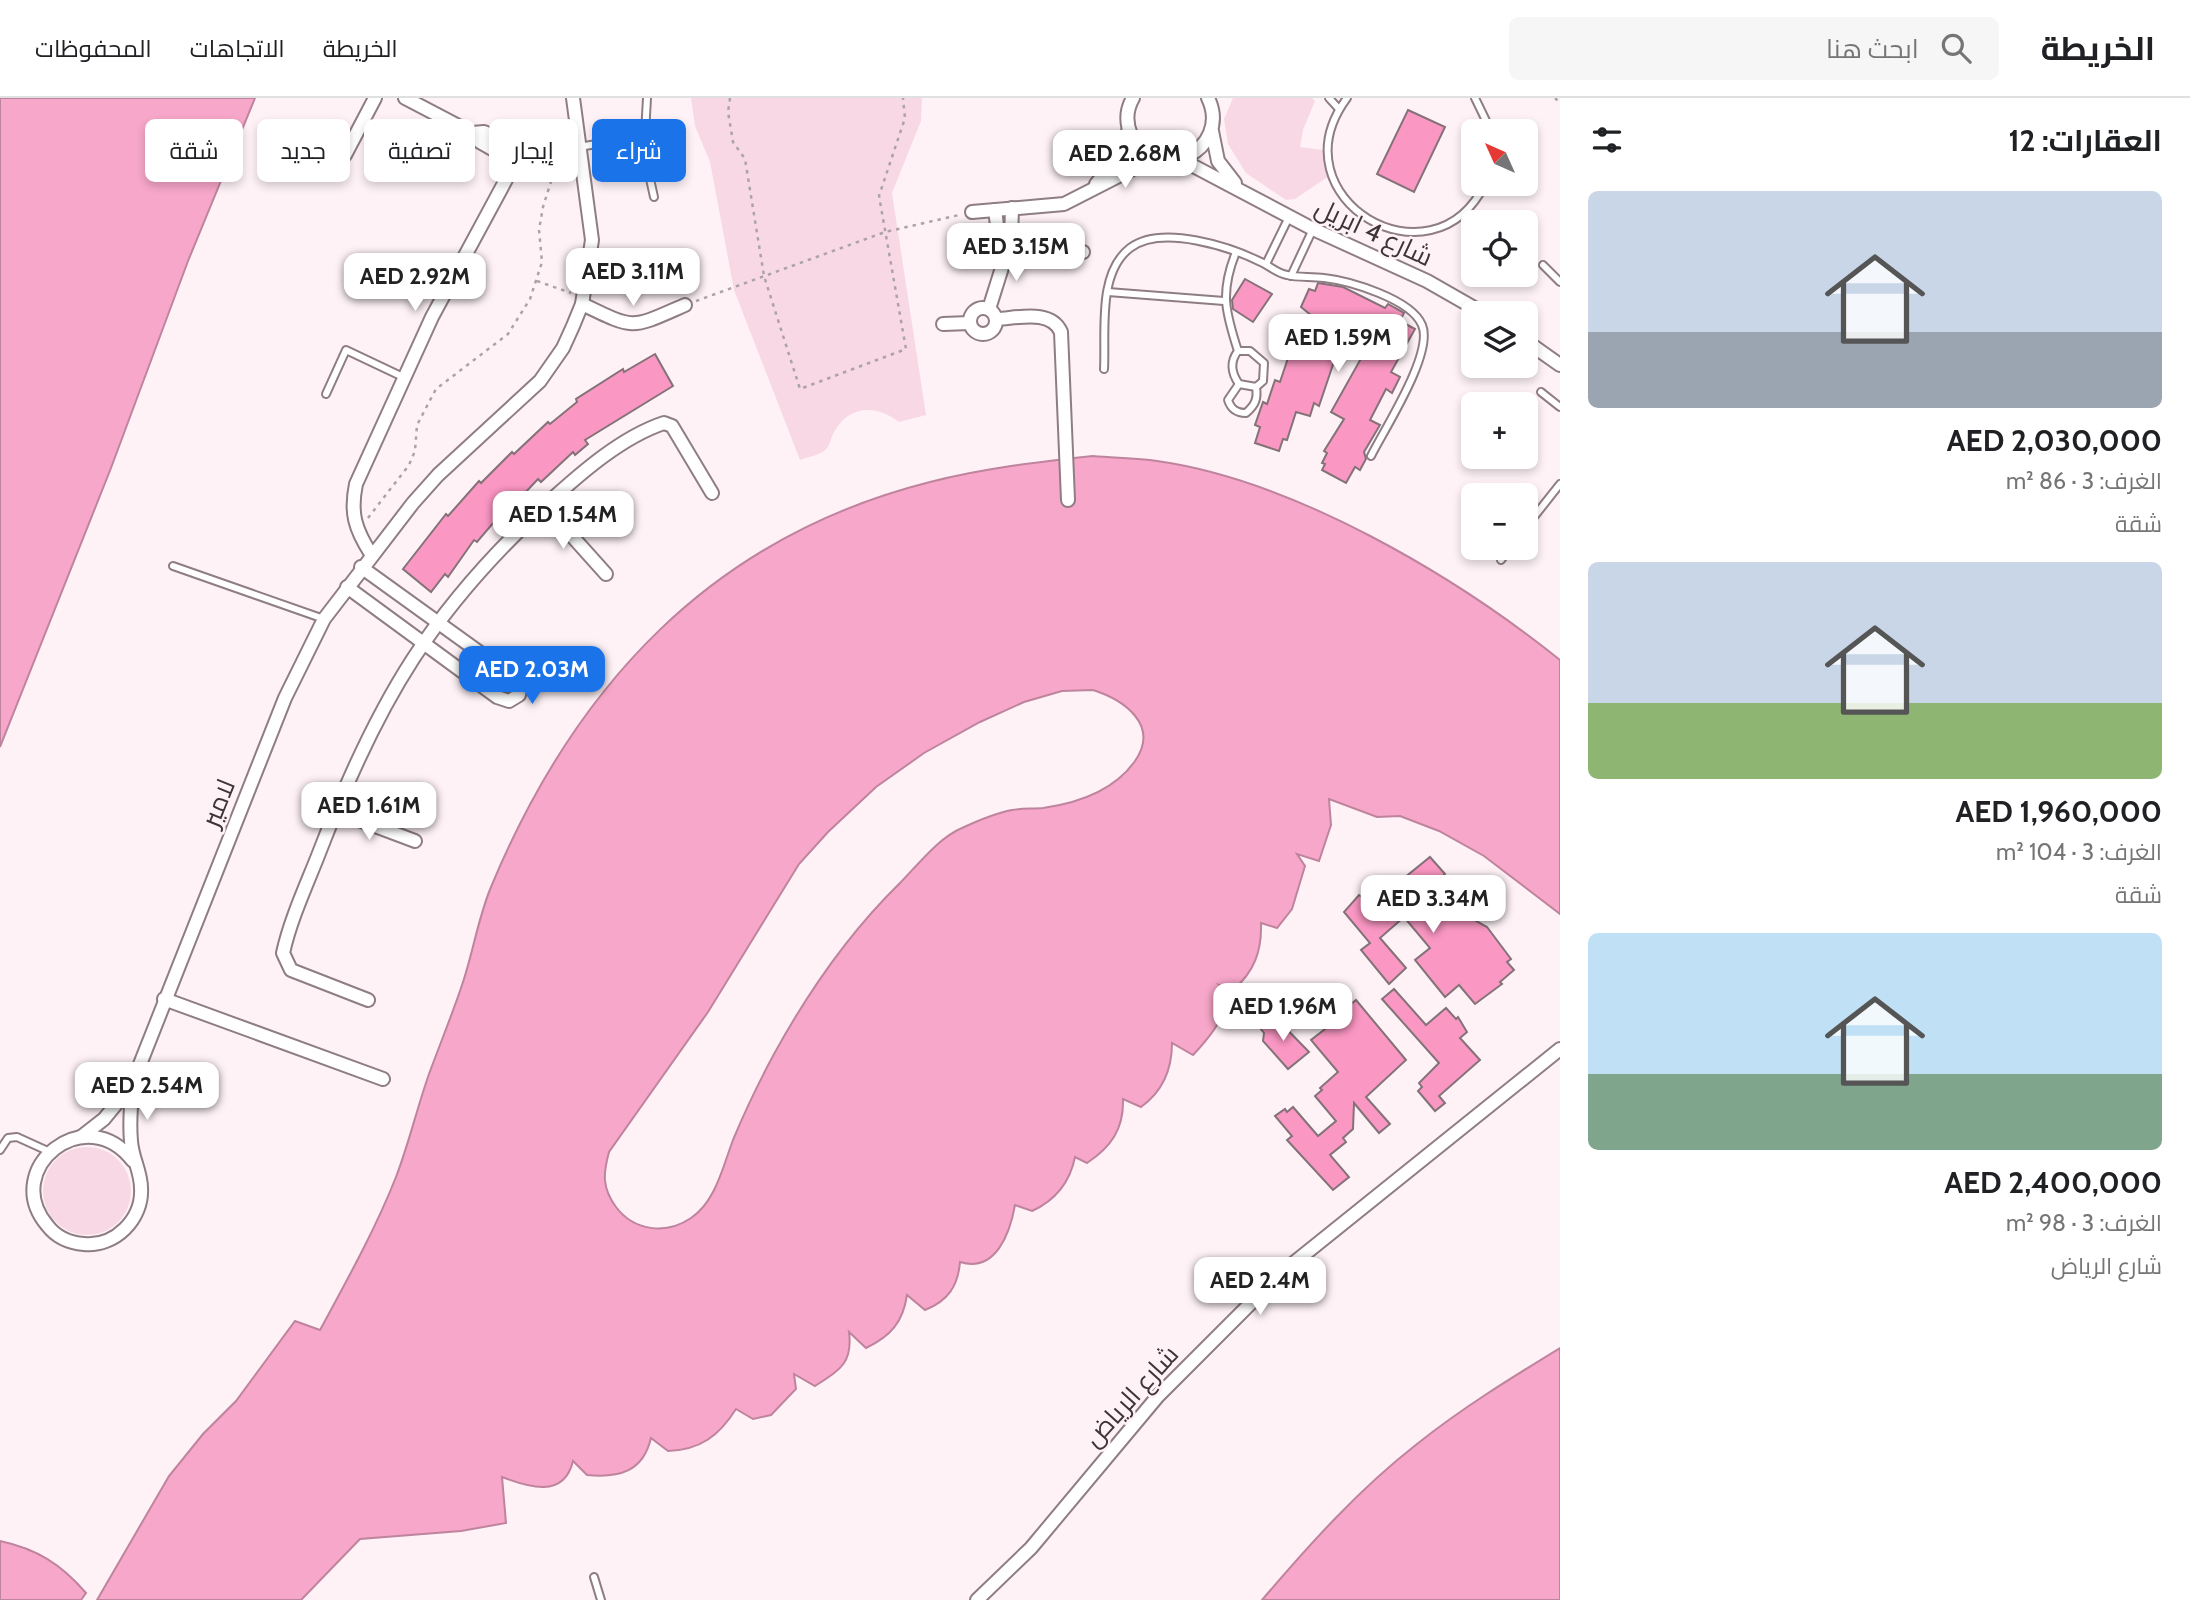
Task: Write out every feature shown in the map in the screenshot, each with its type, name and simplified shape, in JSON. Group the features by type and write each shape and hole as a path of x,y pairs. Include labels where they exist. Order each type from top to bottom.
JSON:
{"street":[{"path":"350,146 375,98"},
{"path":"405,98 445,119"},
{"name":"لامير","path":"573,98 575,119"},
{"path":"1133,98 1128,112 1129,130 1134,142 1154,158"},
{"path":"1209,98 1213,112"},
{"path":"1213,112 1219,98"},
{"name":"شارع 4 ابريل","path":"1213,112 1212,130 1218,161 1230,178 1245,192"},
{"path":"1082,194 1102,178 1129,130"},
{"path":"972,212 1064,204 1154,158 1182,160 1201,149 1212,130"},
{"path":"475,136 489,147"},
{"name":"لامير","path":"133,1161 130,1117 133,1082 285,698 324,619 371,554 438,475 540,381 563,348 583,301 592,240 578,142"},
{"name":"شارع 4 ابريل","path":"1182,160 1313,229 1427,281 1462,301"},
{"path":"371,554 357,532 352,518 356,484 402,377 504,182"},
{"path":"970,323 975,332 985,335 994,329 993,314 1011,236 1012,208"},
{"path":"995,210 999,241 1006,250"},
{"path":"1006,250 1083,252"},
{"path":"583,301 624,324 640,325 685,305"},
{"path":"970,323 975,310 1048,318 1056,323 1061,332 1068,500"},
{"path":"943,324 970,323"},
{"path":"1538,349 1560,365"},
{"path":"368,1000 291,970 284,959 285,943 335,811 376,719 422,642 466,584 545,506 603,458 664,423 677,430 712,493"},
{"path":"545,506 606,574"},
{"path":"347,587 497,697 509,701 519,695 521,686 515,678 361,567"},
{"path":"335,811 415,841"},
{"path":"164,999 383,1079"},
{"name":"شارع الرياض","path":"977,1600 1031,1548 1158,1396 1271,1283 1560,1049"},
{"name":"لامير","path":"81,1137 104,1119 133,1082"},
{"path":"81,1137 107,1140 122,1148 133,1161 140,1177 142,1194 133,1219 115,1237 99,1243 81,1244 57,1235 45,1223 36,1208 34,1182 40,1166 50,1152 64,1142 81,1137"}],"lane":[{"path":"645,119 647,98"},
{"path":"1329,98 1339,109"},
{"path":"1347,98 1330,130 1328,153 1331,176 1349,205 1377,226 1410,232 1444,225 1464,213 1476,196"},
{"path":"1475,98 1485,119"},
{"path":"579,147 592,145"},
{"path":"650,182 654,197"},
{"path":"1266,264 1289,216"},
{"path":"1291,276 1313,229"},
{"path":"1104,369 1109,279 1131,248 1151,240 1182,238 1216,244 1291,276 1341,280 1394,300 1413,313 1422,324 1426,340 1421,358 1371,456"},
{"path":"1236,252 1227,275 1224,301 1238,351 1233,375 1239,384 1248,388 1256,387 1263,381 1264,363 1250,351 1238,351"},
{"path":"1543,265 1560,282"},
{"path":"1108,292 1224,301"},
{"path":"326,394 346,351 402,377"},
{"path":"1239,384 1228,400 1231,408 1239,413 1246,413 1253,406 1258,395 1256,387"},
{"path":"1541,392 1560,407"},
{"path":"1538,512 1560,484"},
{"path":"173,566 324,619"},
{"path":"0,1150 8,1138 16,1137 50,1152"},
{"path":"594,1577 601,1600"}],"path":[{"path":"730,98 727,112 733,142 745,159 764,275 800,389 906,349 880,188 905,118 903,98"},
{"path":"1555,98 1560,103"},
{"path":"357,532 385,500 409,464 415,451 417,425 436,389 508,334 537,281 542,262 539,230 551,182"},
{"path":"685,305 885,232 972,212"},
{"path":"537,281 583,301"}],"shaded area":[{"path":"0,98 255,98 243,127 243,119 145,119 145,182 220,182 0,747"},
{"path":"691,98 922,98 921,121 892,193 926,415 899,422 872,410 854,413 839,424 824,451 800,460 734,290 710,162 695,126"},
{"path":"1233,98 1312,98 1315,101 1303,130 1300,147 1324,150 1329,176 1295,199 1286,200 1246,173 1228,144 1224,119"},
{"path":"1093,456 1149,460 1209,472 1262,488 1316,510 1422,565 1518,628 1560,660 1560,914 1484,856 1439,831 1400,816 1377,817 1329,799 1331,825 1319,861 1297,854 1305,866 1292,909 1277,928 1261,923 1258,952 1251,968 1233,990 1219,985 1230,998 1210,1035 1193,1055 1172,1043 1168,1071 1155,1094 1141,1107 1123,1099 1121,1119 1109,1144 1087,1163 1075,1157 1066,1182 1055,1196 1041,1207 1032,1211 1015,1205 1005,1238 999,1248 983,1262 960,1262 957,1278 946,1297 925,1310 907,1295 902,1313 894,1327 866,1348 849,1332 849,1351 843,1365 815,1386 794,1374 796,1389 771,1415 753,1419 736,1409 723,1427 708,1440 690,1448 668,1451 651,1438 642,1459 619,1474 587,1475 573,1461 562,1481 553,1485 534,1486 502,1477 506,1523 461,1531 360,1539 301,1600 97,1600 169,1476 203,1434 236,1401 295,1321 320,1330 370,1236 396,1177 429,1074 462,985 491,887 525,814 564,746 609,685 660,629 717,581 781,540 852,507 930,482 991,469","holes":["1093,690 1127,707 1141,725 1142,748 1126,771 1106,788 1082,799 1056,806 1000,813 962,828 936,845 863,922 830,964 774,1054 733,1140 713,1193 700,1211 681,1223 661,1228 641,1226 623,1215 611,1200 606,1187 605,1174 609,1152 708,1012 799,864 828,832 876,787 924,753 980,722 1024,702 1062,691"]},
{"path":"78,1147 96,1147 112,1154 124,1166 131,1182 131,1200 124,1216 112,1228 96,1235 78,1235 62,1228 50,1216 43,1200 43,1182 50,1166 62,1154"},
{"path":"1560,1348 1560,1600 1262,1600 1335,1518 1396,1461 1469,1406"},
{"path":"0,1541 26,1548 48,1559 86,1593 81,1600 0,1600"}],"building":[{"path":"1408,110 1445,127 1414,192 1377,174"},
{"path":"1245,279 1272,294 1253,322 1233,309 1232,300"},
{"path":"1318,283 1343,287 1385,308 1388,304 1404,313 1400,321 1415,329 1391,372 1400,377 1392,393 1386,389 1370,420 1380,425 1364,452 1366,459 1360,470 1355,467 1346,483 1322,470 1325,464 1322,463 1327,453 1324,451 1344,419 1331,412 1368,346 1343,335 1319,406 1314,403 1310,416 1296,412 1287,440 1283,439 1279,451 1255,443 1260,427 1255,425 1263,402 1267,404 1275,380 1280,382 1292,346 1301,349 1312,316 1301,307 1309,289 1315,291"},
{"path":"655,354 673,386 585,440 588,444 575,455 573,452 541,482 538,479 508,511 506,508 477,542 474,540 448,577 445,574 431,592 403,569 446,514 448,516 479,481 481,483 512,452 514,454 548,422 550,424 577,402 576,399 623,369 624,372"},
{"path":"1430,857 1445,874 1437,881 1460,909 1463,906 1476,921 1487,927 1511,959 1507,962 1514,970 1500,982 1502,984 1475,1004 1459,985 1445,997 1415,960 1430,948 1404,917 1380,938 1406,968 1389,984 1361,950 1370,943 1344,912 1359,895 1372,904"},
{"path":"1394,989 1426,1025 1446,1008 1456,1019 1458,1017 1467,1032 1460,1038 1480,1060 1439,1096 1445,1103 1435,1111 1418,1091 1422,1087 1419,1083 1439,1063 1382,999"},
{"path":"1356,1000 1406,1060 1366,1097 1390,1124 1379,1133 1354,1103 1353,1129 1343,1138 1346,1142 1330,1155 1349,1177 1333,1190 1287,1140 1292,1136 1275,1116 1293,1107 1318,1136 1336,1121 1315,1096 1338,1072 1311,1040 1347,1012 1345,1009"},
{"path":"1274,1016 1309,1052 1288,1069 1263,1041 1264,1033 1260,1028"}]}
